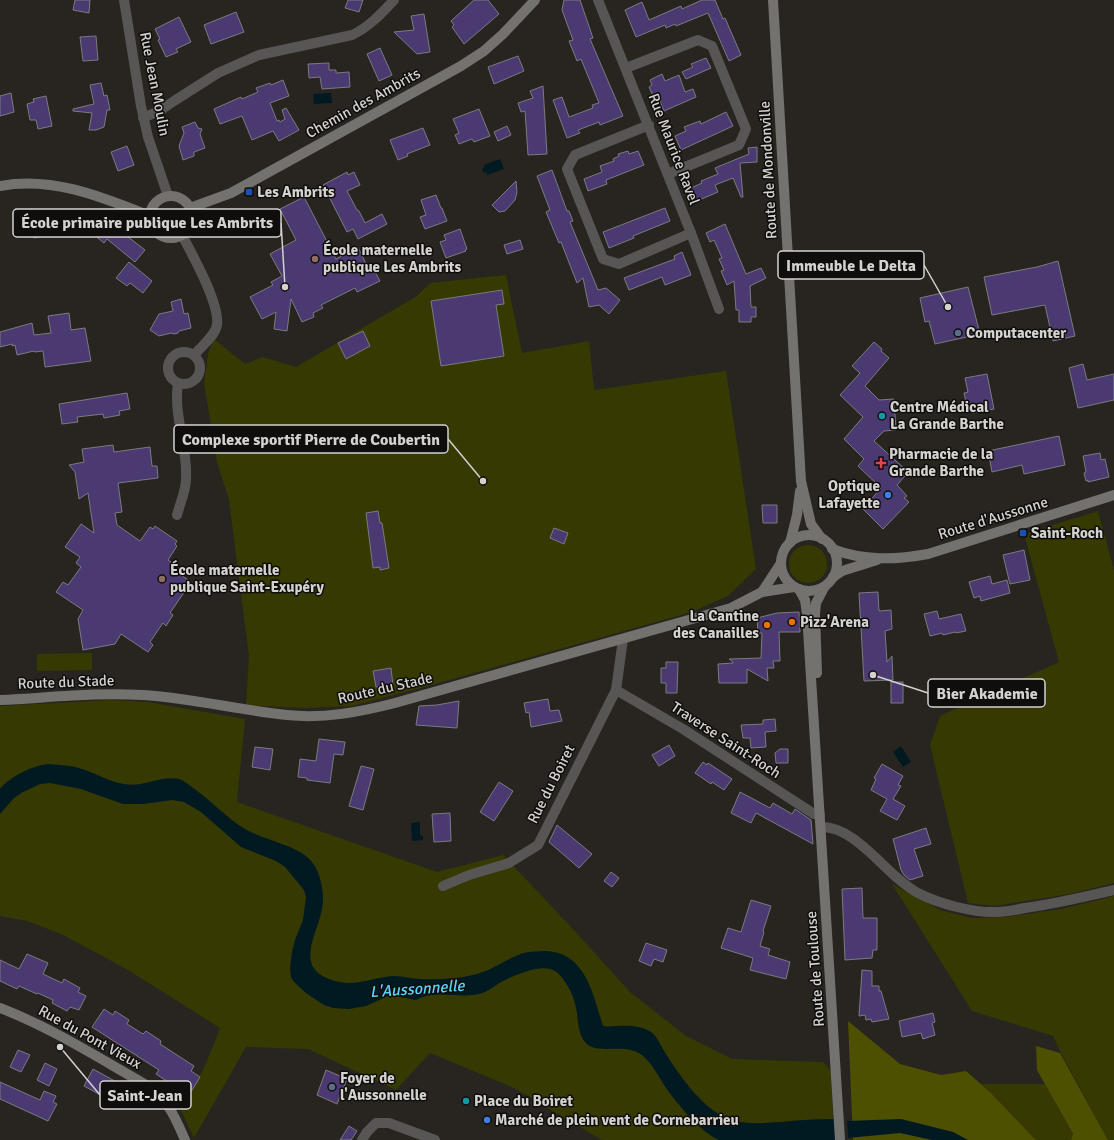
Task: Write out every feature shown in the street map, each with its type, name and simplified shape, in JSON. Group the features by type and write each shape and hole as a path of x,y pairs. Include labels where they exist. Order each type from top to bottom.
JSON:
{"main road":[{"name":"Chemin des Ambrits","path":"190,208 231,193 461,66 484,51 503,34 535,0"},
{"name":"Route de Mondonville","path":"772,0 801,482 811,524 822,539"},
{"path":"0,186 26,183 69,187 90,193 150,216"},
{"path":"168,196 177,197 184,201 190,208 192,220 187,231 182,235 176,238 163,237 153,228 150,216 152,208 161,198 168,196"},
{"name":"Route de Mondonville","path":"790,543 797,515 801,482"},
{"name":"Route d'Aussonne","path":"833,577 842,571 878,560 907,558 928,554 1114,495"},
{"path":"809,536 822,539 832,549 836,560 833,577 825,586 813,591 797,588 784,577 781,563 785,548 796,539 809,536"},
{"name":"Route d'Aussonne","path":"832,549 878,560"},
{"name":"Route du Stade","path":"762,592 781,563"},
{"name":"Route de Toulouse","path":"819,797 820,772 815,614 816,603 825,586"},
{"name":"Route du Stade","path":"0,700 104,695 143,695 288,715 316,716 341,714 367,710 395,703 622,640 731,608 762,592 797,588"},
{"name":"Route de Toulouse","path":"797,588 805,600 807,614 840,1140"},
{"name":"Rue du Pont Vieux","path":"0,1008 24,1017 49,1030 143,1083 166,1103 175,1117 185,1140"}],"street":[{"name":"Rue Jean Moulin","path":"124,0 136,83 143,118 168,196"},
{"path":"143,118 161,110 218,73 259,55 352,36 372,23 394,0"},
{"name":"Rue Maurice Ravel","path":"598,0 668,174 719,309"},
{"path":"626,68 698,40 712,46 746,129 739,145 668,174"},
{"path":"649,126 575,155 568,168 570,176 603,259 619,264 691,233"},
{"path":"182,235 202,275 213,302 217,317 217,326 194,355"},
{"path":"177,352 189,352 198,360 200,373 191,382 185,384 178,383 169,375 167,366 169,360 177,352"},
{"path":"177,515 186,480 186,458 177,409 176,394 178,383"},
{"name":"Rue du Boiret","path":"443,886 469,875 509,863 538,845 616,690 622,640"},
{"name":"Traverse Saint-Roch","path":"616,690 683,729 814,814 820,815"},
{"path":"821,827 828,827 846,834 918,893 949,904 978,911 998,912 1059,903 1114,890"},
{"path":"362,1140 367,1132 376,1123 390,1123 434,1140"}],"shaded area":[{"path":"506,275 522,353 589,341 594,390 726,371 756,569 728,596 692,612 428,686 352,706 305,708 246,705 249,656 229,500 217,462 204,383 208,354 214,339 245,364 263,357 296,367 417,296 430,283"},
{"path":"1098,511 1114,570 1114,883 1070,894 994,906 968,903 930,745 940,716 1059,662 1024,534"},
{"path":"804,545 812,545 822,550 826,557 826,571 822,578 812,583 804,583 794,578 792,575 789,568 789,560 794,550 797,548"},
{"path":"92,653 92,670 37,671 37,654"},
{"path":"111,700 148,702 245,719 237,802 437,872 503,855 630,992 686,1036 732,1059 823,1062 831,1071 834,1140 602,1140 514,1088 430,1053 396,1090 308,1049 246,1047 194,1138 180,1108 187,1099 208,1059 220,1028 128,970 61,934 27,921 0,916 0,706"},
{"path":"892,884 940,910 972,918 1005,917 1061,909 1114,896 1114,1140 1108,1140 1053,1036 972,1011"},
{"path":"848,1021 900,1064 941,1075 966,1071 991,1093 1036,1140 853,1140"},
{"path":"1036,1046 1060,1053 1108,1140 1071,1140 1073,1134 1037,1070"},
{"path":"981,1084 1045,1084 1073,1135 1071,1140 1036,1140"}],"water":[{"path":"331,93 332,103 314,104 313,94"},
{"path":"500,159 504,169 487,175 487,173 483,172 482,170 485,166 484,165"},
{"path":"901,746 911,762 903,767 893,752"},
{"name":"L'Aussonnelle","path":"48,764 65,765 78,768 113,781 131,785 172,778 180,779 245,829 290,847 306,856 318,872 323,891 322,909 310,951 314,968 322,976 342,983 394,976 417,979 453,978 480,973 526,952 543,951 557,953 569,958 578,966 585,976 591,988 603,1026 635,1026 644,1028 651,1032 658,1039 664,1051 686,1083 712,1110 732,1120 750,1123 835,1119 837,1140 719,1140 712,1137 685,1112 669,1092 650,1063 642,1055 628,1049 598,1049 592,1047 584,1041 578,1025 574,998 565,981 555,971 550,969 536,969 522,973 503,981 485,992 477,994 433,995 416,1000 390,995 366,1006 349,1009 333,1008 324,1005 306,993 294,982 291,977 290,968 292,952 303,920 306,897 304,890 285,867 276,861 241,847 201,812 184,802 172,800 143,804 123,804 81,789 50,783 40,784 23,792 14,798 0,814 0,789 22,772"},
{"path":"420,822 420,835 423,836 423,840 412,841 411,823"},
{"path":"901,1119 953,1132 968,1140 932,1140 900,1133 848,1138 847,1121"}],"building":[{"path":"75,0 90,0 89,13 73,10"},
{"path":"348,0 363,0 359,12 345,8"},
{"path":"474,0 488,0 499,14 464,44 452,27 454,25 451,21"},
{"path":"564,0 580,0 593,38 590,39 623,116 600,125 599,122 578,130 580,133 567,138 553,100 562,97 569,117 593,108 592,105 599,103 581,59 577,61 569,41 573,40 562,10"},
{"path":"702,0 715,0 723,19 725,18 741,55 729,61 708,13 676,26 675,24 666,28 665,25 636,37 625,10 642,2 649,20 681,6 682,9"},
{"path":"236,12 244,32 211,44 204,25"},
{"path":"424,14 430,52 417,54 394,32 414,30 411,16"},
{"path":"179,17 191,42 176,49 178,52 166,57 158,40 160,39 155,29"},
{"path":"96,36 98,60 83,61 80,37"},
{"path":"380,48 392,75 379,81 367,54"},
{"path":"518,56 524,71 494,84 488,67"},
{"path":"706,58 711,68 686,79 682,72 693,67 691,64"},
{"path":"329,63 329,70 336,70 336,73 349,72 350,87 322,89 320,77 309,78 308,64"},
{"path":"662,74 665,81 679,75 685,92 693,89 696,97 664,111 659,99 655,101 649,87 652,85 650,80"},
{"path":"283,80 289,96 270,103 277,121 279,120 280,122 285,119 282,110 286,108 299,130 279,141 273,131 252,140 242,116 220,124 214,109 241,97 242,99 258,92 256,88 270,83 271,85"},
{"path":"101,83 104,96 107,95 110,110 107,110 104,127 96,130 89,130 92,113 73,111 73,109 94,104 90,85"},
{"path":"543,86 547,154 528,155 525,111 521,112 518,103 533,98 530,91"},
{"path":"11,93 14,112 0,116 0,96"},
{"path":"46,96 52,126 38,129 36,120 30,120 27,104 34,102 33,99"},
{"path":"479,109 490,136 474,142 472,139 459,144 455,135 459,133 453,119"},
{"path":"726,112 733,126 681,150 675,136 686,131 684,127 700,121 701,124"},
{"path":"195,122 198,128 202,129 200,134 205,148 194,152 194,156 183,160 179,146 184,133 182,127"},
{"path":"507,126 511,135 498,141 494,132"},
{"path":"423,128 430,145 407,154 408,156 398,160 390,140"},
{"path":"127,146 134,165 118,171 111,152"},
{"path":"757,147 757,162 740,163 743,197 741,197 733,178 715,185 718,192 697,201 691,188 702,183 701,181 718,174 715,168 749,154 748,148"},
{"path":"628,151 629,154 638,151 644,165 606,180 607,184 588,191 584,179 602,172 600,166 614,161 613,159 619,156 618,154"},
{"path":"552,170 567,211 569,211 573,221 570,222 598,290 606,288 620,300 609,314 599,305 589,307 583,278 577,283 561,242 559,243 546,212 550,210 537,176"},
{"path":"347,172 348,175 354,172 360,185 347,191 365,223 382,214 387,224 358,239 353,229 347,232 323,185"},
{"path":"516,181 517,192 515,200 505,211 499,212 492,205"},
{"path":"436,195 447,221 425,229 420,217 426,215 421,200"},
{"path":"304,197 336,259 358,247 368,268 372,266 380,281 357,292 355,288 321,305 323,308 313,313 314,317 302,322 291,299 287,331 274,329 276,312 262,319 250,297 273,285 271,282 282,276 270,254 296,240 280,209"},
{"path":"665,208 670,221 633,236 634,238 609,248 603,232"},
{"path":"59,218 62,232 34,238 32,223"},
{"path":"105,219 145,250 135,262 107,239 104,243 93,234"},
{"path":"725,224 746,274 761,268 766,278 750,286 751,307 756,307 756,317 751,317 751,322 739,322 739,310 736,310 734,281 727,285 721,271 724,270 719,259 722,258 714,240 710,242 706,233"},
{"path":"460,229 467,249 465,250 466,251 446,258 440,242 446,240 444,235"},
{"path":"520,240 523,249 507,254 504,245"},
{"path":"682,252 691,275 665,285 662,277 629,290 624,278 675,259 674,256"},
{"path":"1058,261 1075,336 1053,341 1045,305 992,315 984,277 1037,267"},
{"path":"129,262 152,281 143,293 130,283 127,286 116,278"},
{"path":"968,287 980,334 935,344 929,321 925,322 920,298"},
{"path":"502,290 504,304 496,305 504,356 441,366 431,301"},
{"path":"181,299 184,314 188,313 191,328 174,334 171,333 159,336 150,330 159,314 173,311 171,302"},
{"path":"69,313 71,330 85,328 91,361 45,367 43,351 34,351 17,355 15,345 12,346 12,344 0,347 0,332 32,323 34,335 51,333 48,316"},
{"path":"363,331 370,346 346,359 338,343"},
{"path":"874,342 889,358 865,386 879,400 894,399 896,430 884,431 874,441 906,470 902,474 905,476 897,485 907,496 904,498 909,502 883,529 863,509 881,488 858,466 864,459 844,439 863,417 840,395 860,373 852,366"},
{"path":"1083,364 1087,380 1114,374 1114,400 1078,408 1069,368"},
{"path":"987,374 994,409 972,413 971,406 967,407 964,393 968,392 965,378"},
{"path":"127,393 130,409 119,411 120,415 104,418 103,414 77,417 78,422 62,424 59,404"},
{"path":"1059,436 1065,465 1024,474 1022,465 992,472 988,451"},
{"path":"113,445 114,452 150,447 152,466 157,466 158,478 118,483 122,512 115,513 117,525 140,541 150,527 153,529 155,526 177,541 175,544 177,546 168,560 184,571 181,575 191,582 170,613 173,615 166,626 163,623 150,642 153,645 148,652 121,634 115,644 83,650 78,619 83,610 56,592 63,582 68,585 81,567 76,563 80,557 65,547 81,524 94,533 88,493 79,499 75,472 69,465 84,462 82,449"},
{"path":"1100,453 1101,460 1105,459 1109,477 1088,482 1088,480 1086,481 1084,473 1086,472 1083,456"},
{"path":"762,505 777,505 777,523 763,523"},
{"path":"378,511 380,523 382,523 389,568 380,570 380,567 373,568 366,513"},
{"path":"554,528 568,533 564,544 550,538"},
{"path":"1024,550 1030,580 1010,584 1003,555"},
{"path":"990,576 992,584 1007,580 1010,593 981,601 980,596 974,598 969,582"},
{"path":"878,592 879,611 891,610 892,629 885,631 887,662 892,656 893,680 864,681 859,593"},
{"path":"937,611 939,619 961,614 966,631 943,635 942,633 930,636 924,614"},
{"path":"799,612 800,632 779,632 780,661 773,661 774,668 767,668 768,681 747,669 747,683 719,683 718,664 733,663 729,659 761,658 762,633 758,633 757,618 777,613"},
{"path":"666,662 678,662 677,693 666,693 666,683 661,683 661,668 666,668"},
{"path":"391,668 393,685 376,687 373,671"},
{"path":"891,682 903,682 903,703 891,703"},
{"path":"548,699 550,711 559,710 562,721 531,727 529,712 526,713 524,703"},
{"path":"459,701 457,728 416,725 419,706 437,705"},
{"path":"775,719 776,731 765,732 766,747 751,748 750,738 743,738 741,725 763,724 763,720"},
{"path":"319,739 345,742 343,755 334,754 330,783 307,780 307,778 298,777 300,759 316,761"},
{"path":"669,745 675,756 659,766 652,755"},
{"path":"255,747 273,749 270,770 252,767"},
{"path":"780,749 788,749 788,763 776,763 775,753"},
{"path":"703,762 707,765 708,763 732,779 724,790 712,782 711,784 695,773"},
{"path":"882,764 903,776 898,785 901,786 893,799 905,806 897,820 880,811 887,799 871,790 876,779 874,778"},
{"path":"361,766 374,769 363,810 349,806"},
{"path":"499,782 513,791 494,821 480,812"},
{"path":"740,792 770,808 773,803 792,814 795,809 811,820 813,844 756,813 751,823 731,813"},
{"path":"450,813 451,841 434,842 432,814"},
{"path":"557,825 592,854 579,868 549,842"},
{"path":"926,828 931,844 914,849 923,876 910,880 901,870 893,839"},
{"path":"611,872 619,878 612,887 604,881"},
{"path":"862,888 863,918 877,918 877,950 873,950 872,958 845,960 842,889"},
{"path":"751,900 771,906 760,946 770,949 768,955 790,962 786,979 750,970 753,958 721,948 728,928 741,932"},
{"path":"646,943 667,950 663,962 654,959 651,966 639,961"},
{"path":"27,954 48,963 43,974 62,983 64,979 80,988 78,992 86,996 79,1010 70,1007 67,1011 52,1003 53,1000 38,993 37,994 19,986 17,989 0,981 0,960 19,969"},
{"path":"862,970 872,971 872,986 879,986 879,991 881,991 889,1019 872,1022 871,1019 866,1020 865,1015 859,1016"},
{"path":"104,1009 113,1015 115,1011 129,1020 127,1024 143,1034 146,1031 161,1041 160,1044 194,1066 191,1071 200,1077 189,1095 156,1074 159,1070 92,1027"},
{"path":"933,1013 935,1022 932,1023 935,1035 923,1039 921,1033 902,1037 899,1021"},
{"path":"18,1050 30,1055 21,1072 10,1067"},
{"path":"45,1063 57,1069 49,1086 37,1080"},
{"path":"93,1069 131,1090 121,1106 84,1086"},
{"name":"Foyer de l'Aussonnelle","path":"326,1070 347,1079 337,1104 317,1095"},
{"path":"0,1082 40,1100 44,1091 56,1096 53,1102 57,1104 48,1121 0,1099"},
{"path":"349,1126 357,1131 351,1140 340,1140"}],"place":[{"name":"Les Ambrits","path":"249,192"},
{"name":"École maternelle publique Les Ambrits","path":"315,259"},
{"name":"École primaire publique Les Ambrits","path":"285,287"},
{"name":"Immeuble Le Delta","path":"948,307"},
{"name":"Computacenter","path":"958,333"},
{"name":"Centre Médical La Grande Barthe","path":"882,416"},
{"name":"Pharmacie de la Grande Barthe","path":"881,463"},
{"name":"Complexe sportif Pierre de Coubertin","path":"483,481"},
{"name":"Optique Lafayette","path":"888,495"},
{"name":"Saint-Roch","path":"1023,533"},
{"name":"École maternelle publique Saint-Exupéry","path":"162,579"},
{"name":"Pizz'Arena","path":"792,622"},
{"name":"La Cantine des Canailles","path":"767,625"},
{"name":"Bier Akademie","path":"873,675"},
{"name":"Saint-Jean","path":"60,1047"},
{"name":"Foyer de l'Aussonnelle","path":"332,1087"},
{"name":"Place du Boiret","path":"466,1101"},
{"name":"Marché de plein vent de Cornebarrieu","path":"487,1120"}]}
